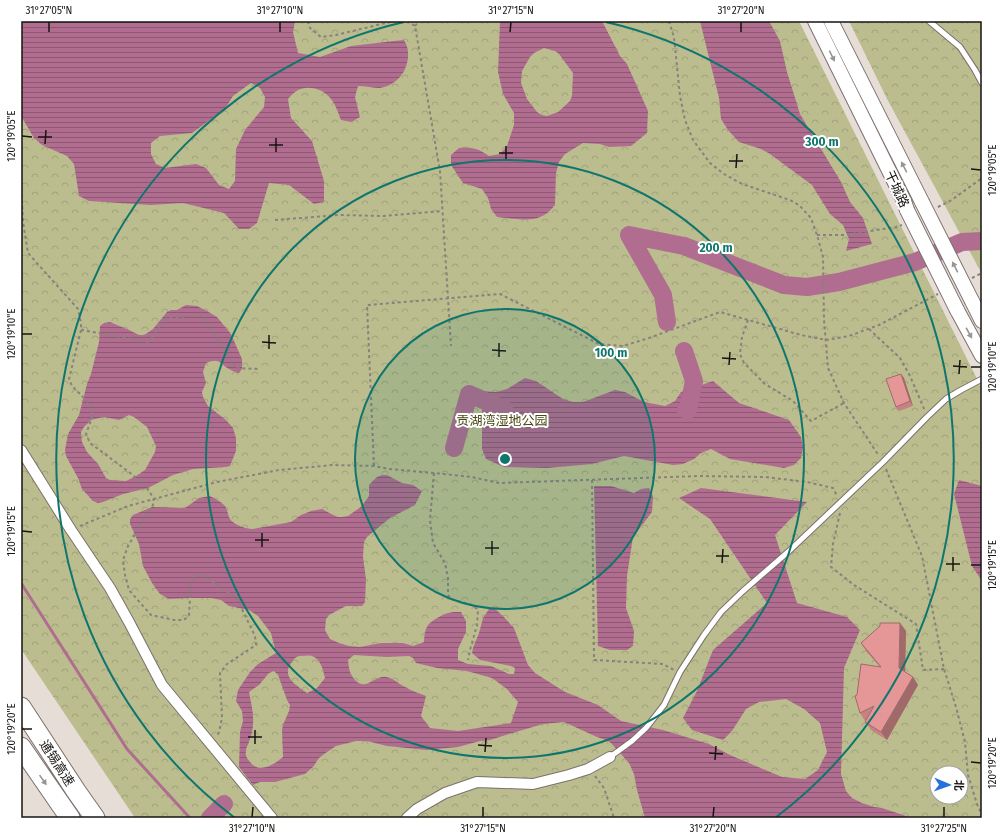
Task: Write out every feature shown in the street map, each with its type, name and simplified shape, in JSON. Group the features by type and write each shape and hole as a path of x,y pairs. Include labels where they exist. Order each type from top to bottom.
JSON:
{"highway":[{"name":"通锡高速","path":"21,707 95,818"},
{"name":"通锡高速","path":"21,747 70,818"}],"street":[{"name":"干城路","path":"815,21 904,201 907,210 957,310 982,356"},
{"name":"干城路","path":"831,21 982,321"},
{"path":"21,450 114,595 162,685 272,818"},
{"path":"407,818 417,809 445,793 477,782 533,784 588,769 610,757"}],"lane":[{"path":"929,21 960,47 982,83"},
{"path":"610,757 632,741 646,728 664,705 680,672 722,612 883,462 946,399 982,379"}],"path":[{"path":"308,21 310,28 321,37 336,36 394,21"},
{"path":"407,21 415,26 440,171 451,346"},
{"path":"415,26 419,21"},
{"path":"669,21 674,37 684,120 693,140 710,163 724,174 742,184 790,200 799,205 811,218 823,257 824,320 828,368 844,403 883,462 922,556 944,669 965,742 968,775 977,804 982,814"},
{"path":"21,182 23,222 28,253 78,309 81,330 69,379 72,386 92,406 93,415 86,434 90,443 146,486 154,499 153,505 128,546 124,560 125,575 129,590 151,615 174,620 184,620 189,616 191,582 195,576 202,575 237,599 256,636 256,645 227,664 220,673 222,718 219,732 212,745"},
{"path":"275,220 339,215 384,216 442,211"},
{"path":"817,235 864,233"},
{"path":"970,279 982,274"},
{"path":"374,466 367,305 500,294 599,344 622,346 649,338 720,312 801,335 826,340 849,336 879,325 944,292"},
{"path":"81,330 149,342 166,318 202,315 236,368 260,369"},
{"path":"748,320 742,337 740,354 744,363 765,384 793,401 811,421 844,403"},
{"path":"869,329 900,358 910,376 927,417"},
{"path":"71,530 128,506 217,482 279,470 333,465 374,466 389,469 434,472 472,477 499,483 699,476 765,477 807,482 833,488 840,502 840,516 833,544 831,567 854,585 916,624 923,670 944,669"},
{"path":"434,472 430,520 433,543 445,563 448,578 448,595 452,600 472,605 478,610 477,625 468,660"},
{"path":"592,480 594,660 663,664 680,672"},
{"path":"588,769 604,788 614,818"}],"green space":[{"name":"贡湖湾湿地公园","path":"21,21 799,21 982,389 982,818 135,818 21,649"},
{"path":"849,21 982,21 982,274 887,99"}],"shaded area":[{"path":"21,21 295,21 293,32 298,53 320,57 351,46 404,40 408,49 407,65 401,76 392,84 380,88 358,86 355,97 360,117 351,122 341,120 336,106 328,95 314,88 304,88 299,90 288,99 291,118 312,141 324,181 324,202 314,204 289,185 269,183 257,223 249,229 239,229 224,213 183,203 151,205 89,201 79,196 74,164 67,156 42,145 34,138 21,116","holes":["251,83 260,88 265,97 264,107 245,130 236,149 235,181 229,189 219,185 206,168 196,164 165,168 156,164 151,154 151,143 160,136 192,133 225,109 233,96"]},
{"path":"500,21 602,21 620,56 627,64 648,111 647,133 631,146 609,147 600,144 583,143 565,154 559,162 556,173 555,205 548,212 540,217 530,219 497,217 491,209 488,198 482,189 463,183 451,165 451,155 459,148 468,148 478,150 489,156 500,154 507,146 514,125 514,113 503,94 498,72","holes":["544,48 555,51 573,73 572,96 570,101 558,112 547,116 537,112 527,99 521,83 522,71 534,53"]},
{"path":"700,21 769,21 780,41 787,72 800,114 841,182 850,202 863,218 872,244 846,251 849,239 843,225 830,214 812,185 770,154 761,149 739,142 728,130 721,119 719,98"},
{"path":"186,305 197,306 217,317 231,334 242,359 242,369 239,373 230,370 217,361 206,363 203,372 206,383 202,392 203,397 208,406 226,420 233,428 236,438 236,451 230,466 193,469 173,475 148,488 123,494 103,502 98,503 93,501 82,489 66,456 65,450 68,434 79,415 91,374 99,342 100,326 104,323 110,322 139,335 144,335 153,329 167,312 177,310","holes":["129,415 147,427 156,446 155,452 145,470 136,476 126,481 110,480 106,478 98,464 87,452 82,442 81,432 91,420 104,417 119,420"]},
{"path":"525,378 536,381 563,399 573,402 583,402 615,390 625,392 644,402 665,406 675,401 681,392 713,381 739,403 789,420 801,437 803,447 801,458 794,465 784,468 730,459 711,449 683,464 673,465 624,456 592,464 547,468 504,467 486,459 482,449 482,391 496,392 507,389"},
{"path":"387,475 402,483 413,485 422,491 415,505 390,518 367,537 364,542 363,557 366,579 365,602 362,606 346,606 329,615 326,619 325,630 330,639 349,646 360,647 381,643 403,643 413,646 424,642 425,633 429,624 447,613 461,612 466,621 466,632 458,649 458,660 468,664 491,666 509,674 514,674 515,668 511,666 480,660 472,653 483,618 489,609 495,609 514,628 528,665 535,673 565,692 598,705 621,721 663,730 709,744 730,755 782,777 805,779 818,770 827,752 820,723 804,709 786,699 759,702 746,709 732,731 723,740 692,730 683,718 697,691 713,650 767,603 710,519 679,498 701,488 807,502 775,535 797,603 847,617 860,630 844,668 841,774 846,791 852,798 862,803 912,818 645,818 634,774 629,763 611,743 564,722 543,724 490,740 458,747 426,750 387,746 367,741 356,741 336,746 319,758 313,767 305,774 275,782 260,782 253,785 239,767 240,732 243,721 242,711 236,701 238,690 250,672 258,664 276,653 271,633 258,616 249,610 229,606 221,600 211,598 169,599 160,594 143,566 139,544 130,524 130,519 133,515 152,507 185,508 199,498 210,496 224,505 229,517 234,523 250,529 291,522 301,515 322,509 337,517 348,516 362,506 369,496 369,485 377,477","holes":["354,655 387,657 409,656 413,658 416,663 437,668 467,671 492,678 507,689 518,702 511,723 458,731 430,728 421,716 426,696 410,690 386,677 378,678 367,684 359,683 352,675 348,660","299,656 315,657 321,665 325,678 317,688 307,693 292,681 288,674 291,663","274,671 278,675 290,705 282,730 283,757 275,763 262,768 254,766 247,758 246,754 246,748 253,726 253,712 249,692 259,685 269,673"]},
{"path":"959,480 982,486 982,581 972,566 954,494"},
{"path":"594,486 611,486 634,493 641,489 649,488 653,496 652,512 633,537 627,576 626,608 634,631 633,646 627,650 610,650 598,646"}],"building":[{"path":"901,374 910,401 896,407 886,379"},
{"path":"880,623 900,623 899,668 913,677 881,732 865,722 874,706 860,713 855,696 857,695 861,664 881,667 861,643 880,626"}],"waterway":[{"path":"667,322 663,295 629,235 684,246 784,285 807,287 839,282 915,262 962,242 982,241"},
{"path":"684,351 694,381 688,410 686,410"},
{"path":"454,448 469,394 504,409"},
{"path":"21,583 127,749 190,818"},
{"path":"210,818 224,804"}]}
